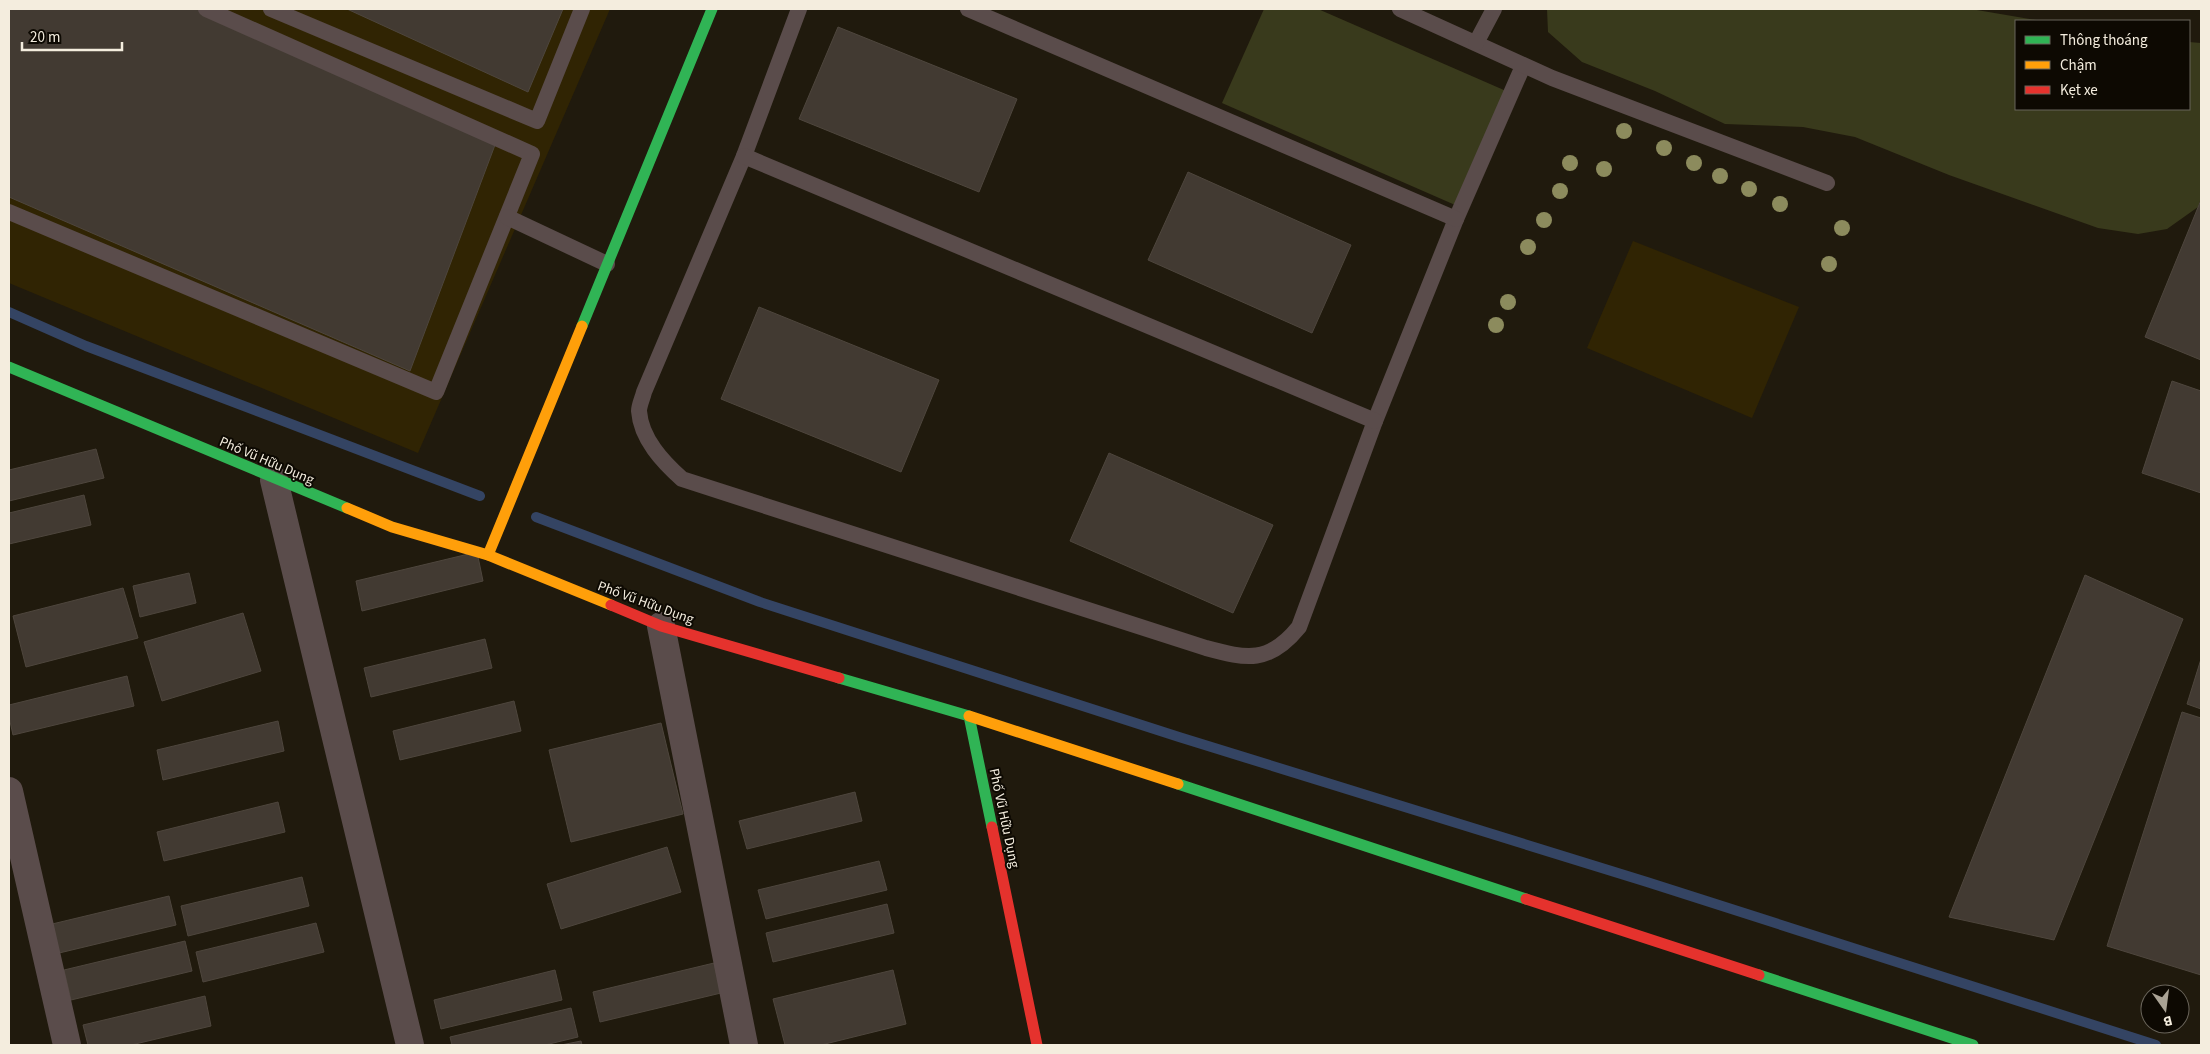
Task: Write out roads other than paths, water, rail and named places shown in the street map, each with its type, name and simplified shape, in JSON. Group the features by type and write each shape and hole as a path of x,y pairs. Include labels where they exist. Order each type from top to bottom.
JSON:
{"street":[{"path":"488,555 712,9"},
{"name":"Phố Vũ Hữu Dụng","path":"9,367 274,480 392,527 488,555 661,626 968,716 1037,1045"},
{"path":"274,480 410,1045"},
{"path":"661,626 744,1045"},
{"path":"968,716 1973,1045"},
{"path":"9,791 16,855 67,1045"}],"lane":[{"path":"9,212 436,392 532,154 206,9"},
{"path":"271,9 537,121 582,9"},
{"path":"799,9 744,156 644,392 639,410 644,430 653,448 665,464 682,479 1206,648 1252,658 1271,652 1288,640 1299,627 1374,421 1456,220 1523,66"},
{"path":"968,9 1456,220"},
{"path":"1400,9 1523,66 1827,183"},
{"path":"1476,43 1494,9"},
{"path":"744,156 1374,421"},
{"path":"506,217 608,264"}],"waterway":[{"path":"9,312 86,346 480,496"},
{"path":"536,517 760,602 1179,737 1647,882 2156,1045"}]}
